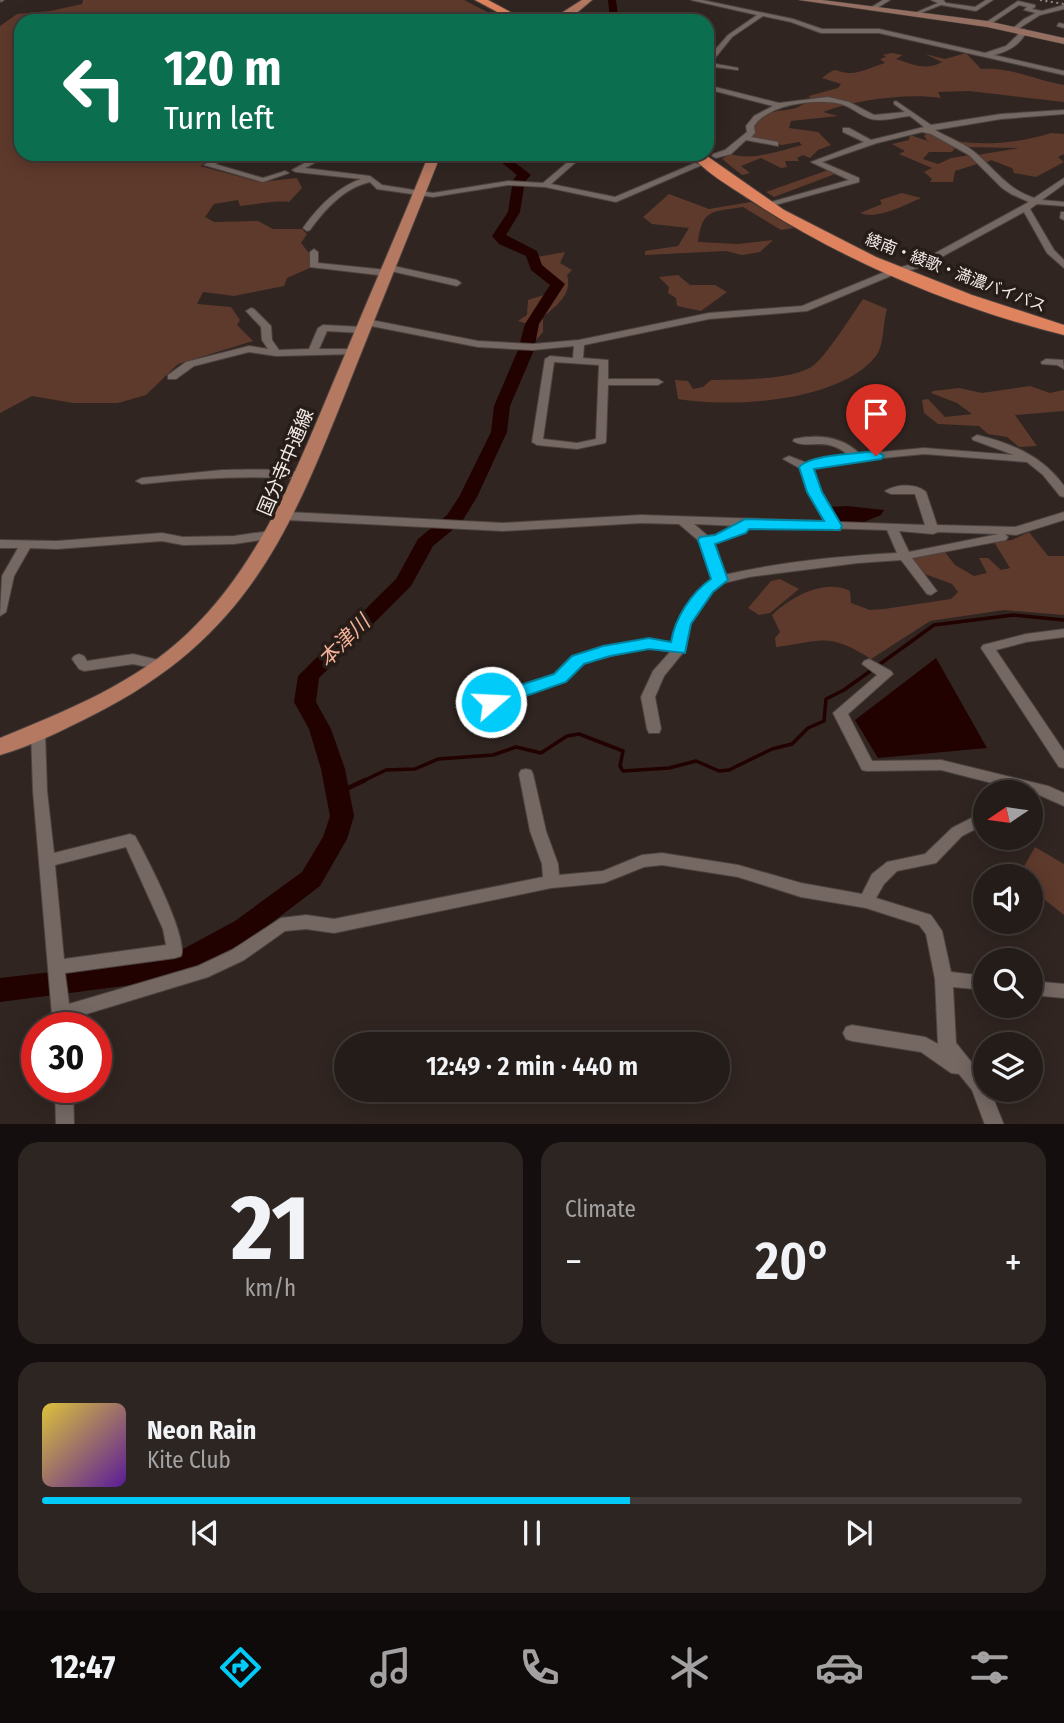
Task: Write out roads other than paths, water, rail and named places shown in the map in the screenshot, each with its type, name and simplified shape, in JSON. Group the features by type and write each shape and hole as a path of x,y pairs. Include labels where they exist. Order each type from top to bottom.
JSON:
{"highway":[{"path":"473,0 500,14"},
{"path":"480,0 501,5"},
{"path":"489,0 520,14"},
{"name":"綾南・綾歌・満濃バイパス","path":"710,161 771,205 846,249 1064,330"},
{"name":"綾南・綾歌・満濃バイパス","path":"902,270 1064,324"}],"main road":[{"path":"566,14 588,0"},
{"path":"803,0 987,24 1064,41"},
{"name":"国分寺中通線","path":"0,747 96,704 162,666 208,626 277,534 287,516 432,161"}],"street":[{"path":"694,0 821,31 879,32 1064,73"},
{"path":"872,9 887,0"},
{"path":"934,0 944,2 942,4"},
{"path":"952,5 960,0"},
{"path":"916,15 942,4 976,9 989,0"},
{"path":"987,24 1018,3 1033,6 1026,9 1040,12"},
{"path":"982,55 1003,51 1022,38 1019,30 1023,20 1040,12 1064,7"},
{"path":"714,55 730,36 761,15"},
{"path":"714,64 736,69"},
{"path":"714,89 779,105 828,99 847,103 873,117 911,114"},
{"path":"896,103 928,130 969,153 987,173 1029,205 1052,254 1064,265"},
{"path":"714,155 728,152 751,133 750,127 757,117 779,105"},
{"path":"771,205 856,180 815,162 869,142 1012,114 1064,112"},
{"path":"846,130 869,142"},
{"path":"746,138 775,144"},
{"path":"216,161 208,165 263,180 298,170 314,161"},
{"path":"545,185 573,161"},
{"path":"298,170 372,179 380,187 433,195 525,182 615,200 696,161"},
{"path":"268,170 285,173"},
{"path":"307,229 329,201 363,181 372,179"},
{"path":"313,352 323,328 364,326 478,344 533,347 579,343 709,316 804,309 922,264 1029,205 1064,180"},
{"path":"1029,205 1064,204"},
{"path":"314,253 313,265 388,270 457,284"},
{"path":"251,311 266,326 267,340 274,346 275,353"},
{"path":"579,343 579,361"},
{"path":"172,377 190,363 249,349 275,353 354,351"},
{"path":"550,359 579,361 604,362 601,441 577,446 537,442 550,359"},
{"path":"1046,362 1059,362 1064,366"},
{"path":"604,382 658,382"},
{"path":"798,441 819,438 835,442 850,450 855,456 852,458"},
{"path":"977,438 1005,444 1029,459 1049,474 1064,494"},
{"path":"806,467 852,458 925,450 1029,459"},
{"path":"789,459 806,467 814,492 835,526"},
{"path":"142,481 208,472 260,471 303,476"},
{"path":"891,491 914,489 920,492 933,530"},
{"path":"287,516 503,527 592,521 681,520 933,530 983,536"},
{"path":"654,729 648,697 658,674 679,649 683,624 708,589 720,580 749,573 831,562 905,556 983,536 1016,531 1064,516"},
{"path":"681,520 705,540 720,580"},
{"path":"705,540 718,540 741,529 745,524"},
{"path":"892,529 905,556 931,591"},
{"path":"0,544 26,545 139,538 234,540 277,534"},
{"path":"0,612 8,576 26,545"},
{"path":"1064,633 1026,638 988,648 1064,763"},
{"path":"491,702 560,678 578,660 609,650 649,643 679,649"},
{"path":"79,659 84,666 133,659 162,666"},
{"path":"874,667 886,674 840,713 867,766 942,765 989,780"},
{"path":"38,732 40,791 61,1012"},
{"path":"526,774 538,831 550,864 551,882"},
{"path":"1043,790 1064,800"},
{"path":"866,901 878,879 893,866 930,859 957,832 973,823"},
{"path":"48,861 130,841 171,929 175,951 57,970"},
{"path":"64,1012 202,972 238,955 281,925 306,922 334,926 551,882 604,877 642,861 662,859 709,864 801,890 866,901 925,920 934,931 944,979 947,1046 973,1078"},
{"path":"944,979 973,982"},
{"path":"1043,989 1064,991"},
{"path":"852,1033 925,1045 973,1080"},
{"path":"986,1102 995,1124"},
{"path":"64,1103 65,1124"}],"waterway":[{"name":"本津川","path":"612,0 613,14"},
{"name":"本津川","path":"0,990 147,972 193,957 244,929 311,879 335,839 342,816 333,769 320,729 305,702 309,676 404,582 425,543 454,519 468,497 499,432 502,406 526,350 532,324 558,284 536,267 532,254 499,236 514,212 519,180 525,175 506,161"},
{"path":"361,782 386,770 415,769 438,759 493,755 516,747 541,753 567,736 579,734 623,751 620,766 623,771 669,768 696,761 719,771 729,770 772,749 792,744 808,728 824,721 826,699 844,690 934,625 1013,615 1064,620"},
{"path":"340,792 365,780"}],"railway":[{"path":"1040,0 1064,4"}]}
